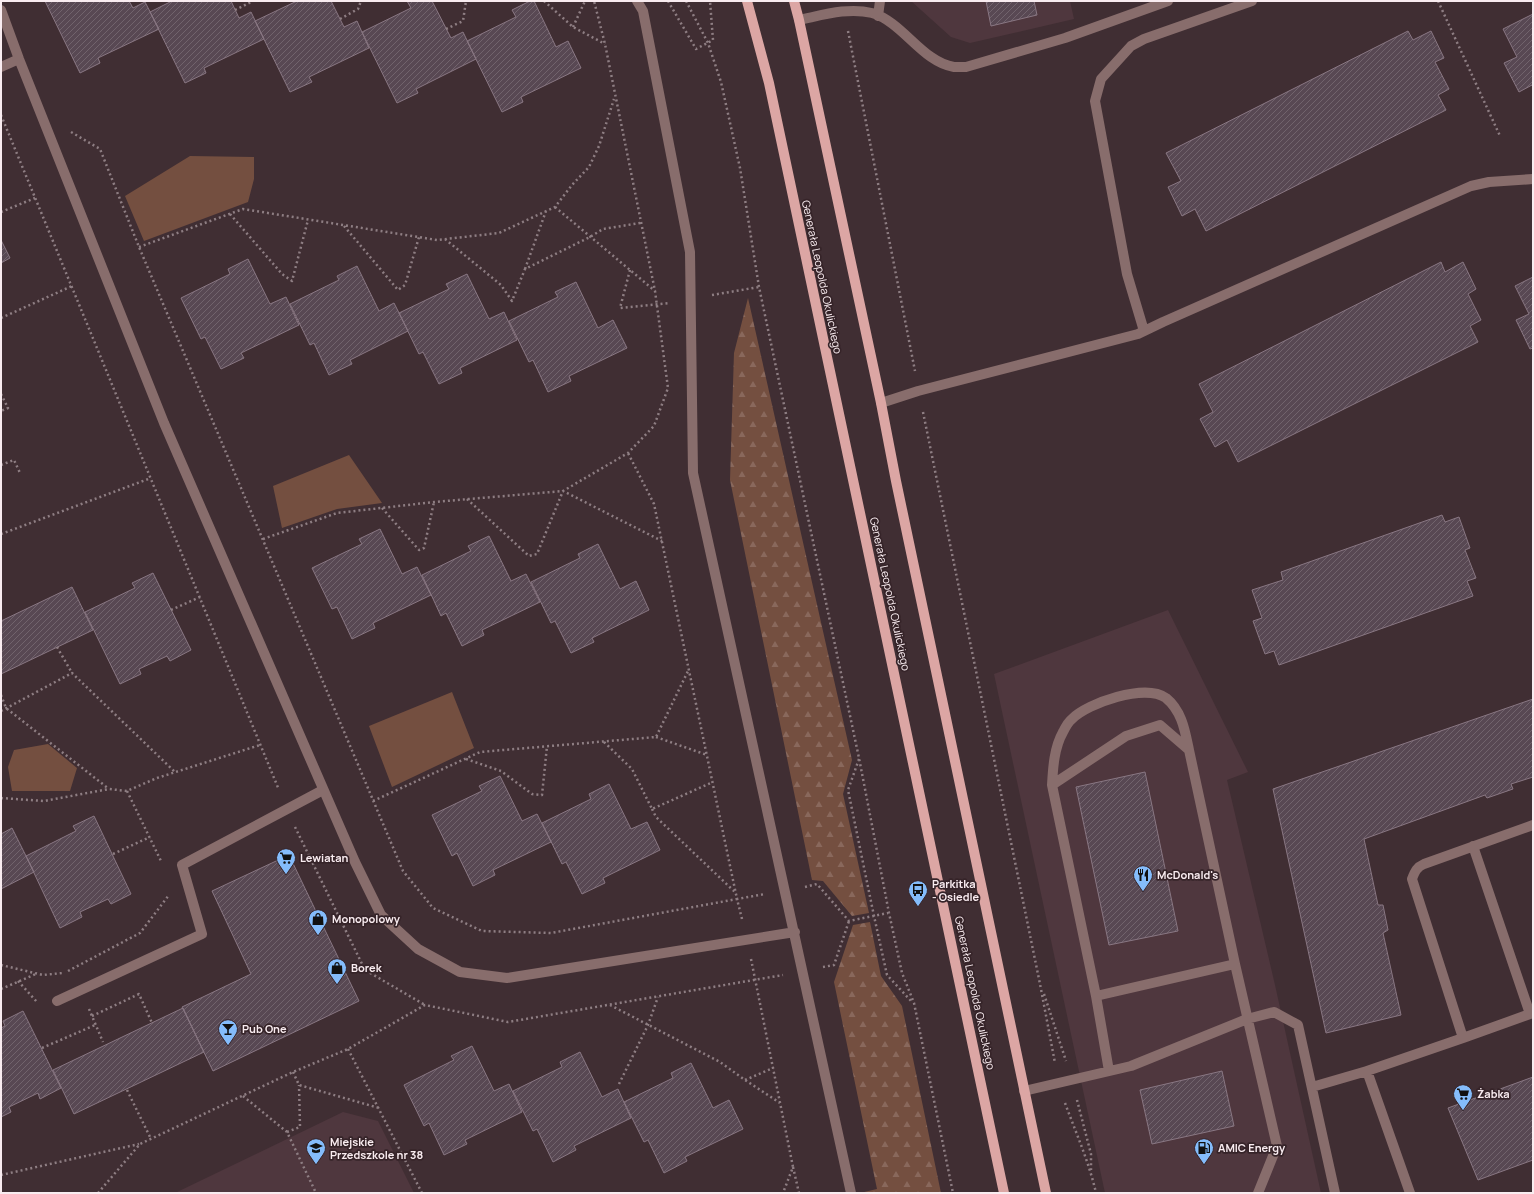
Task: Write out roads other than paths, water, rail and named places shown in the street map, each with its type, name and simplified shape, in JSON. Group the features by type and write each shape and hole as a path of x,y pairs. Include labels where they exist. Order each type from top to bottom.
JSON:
{"main road":[{"name":"Generała Leopolda Okulickiego","path":"748,1 769,84 1004,1193"},
{"path":"794,1 800,20 881,402 1046,1193"}],"street":[{"path":"637,1 643,12 690,252 693,473 795,932 851,1193"},
{"path":"878,16 880,1"},
{"path":"800,20 844,10 872,13 888,21 940,62 953,67 966,67 1065,38 1146,5 1168,1"},
{"path":"1144,331 1127,274 1095,101 1101,79 1131,46 1144,39 1252,1"},
{"path":"1,10 18,59 164,423 323,790 355,862 381,915 418,949 460,972 507,978 795,932"},
{"path":"1,67 18,59"},
{"path":"881,402 1138,334 1162,322 1471,186 1489,182 1533,179"},
{"path":"1109,1071 1096,996 1052,785 1054,759 1062,733 1071,720 1086,709 1109,698 1143,692 1165,697 1175,708 1182,720 1189,750 1247,1019 1277,1146 1258,1193"},
{"path":"1052,785 1126,736 1160,725 1189,750"},
{"path":"57,1001 202,934 182,865 323,790"},
{"path":"1463,1038 1412,879 1414,872 1418,867 1533,825"},
{"path":"1312,1088 1367,1071 1532,1014 1473,846"},
{"path":"1096,996 1235,964"},
{"path":"1024,1091 1131,1066 1247,1019 1274,1012 1298,1025 1335,1193"},
{"path":"1367,1071 1410,1193"}],"place":[{"name":"Lewiatan","path":"286,875"},
{"name":"McDonald's","path":"1143,892"},
{"name":"Parkitka - Osiedle","path":"918,907"},
{"name":"Monopolowy","path":"318,936"},
{"name":"Borek","path":"337,985"},
{"name":"Pub One","path":"228,1046"},
{"name":"Żabka","path":"1463,1111"},
{"name":"Miejskie Przedszkole nr 38","path":"316,1165"},
{"name":"AMIC Energy","path":"1204,1165"}]}
